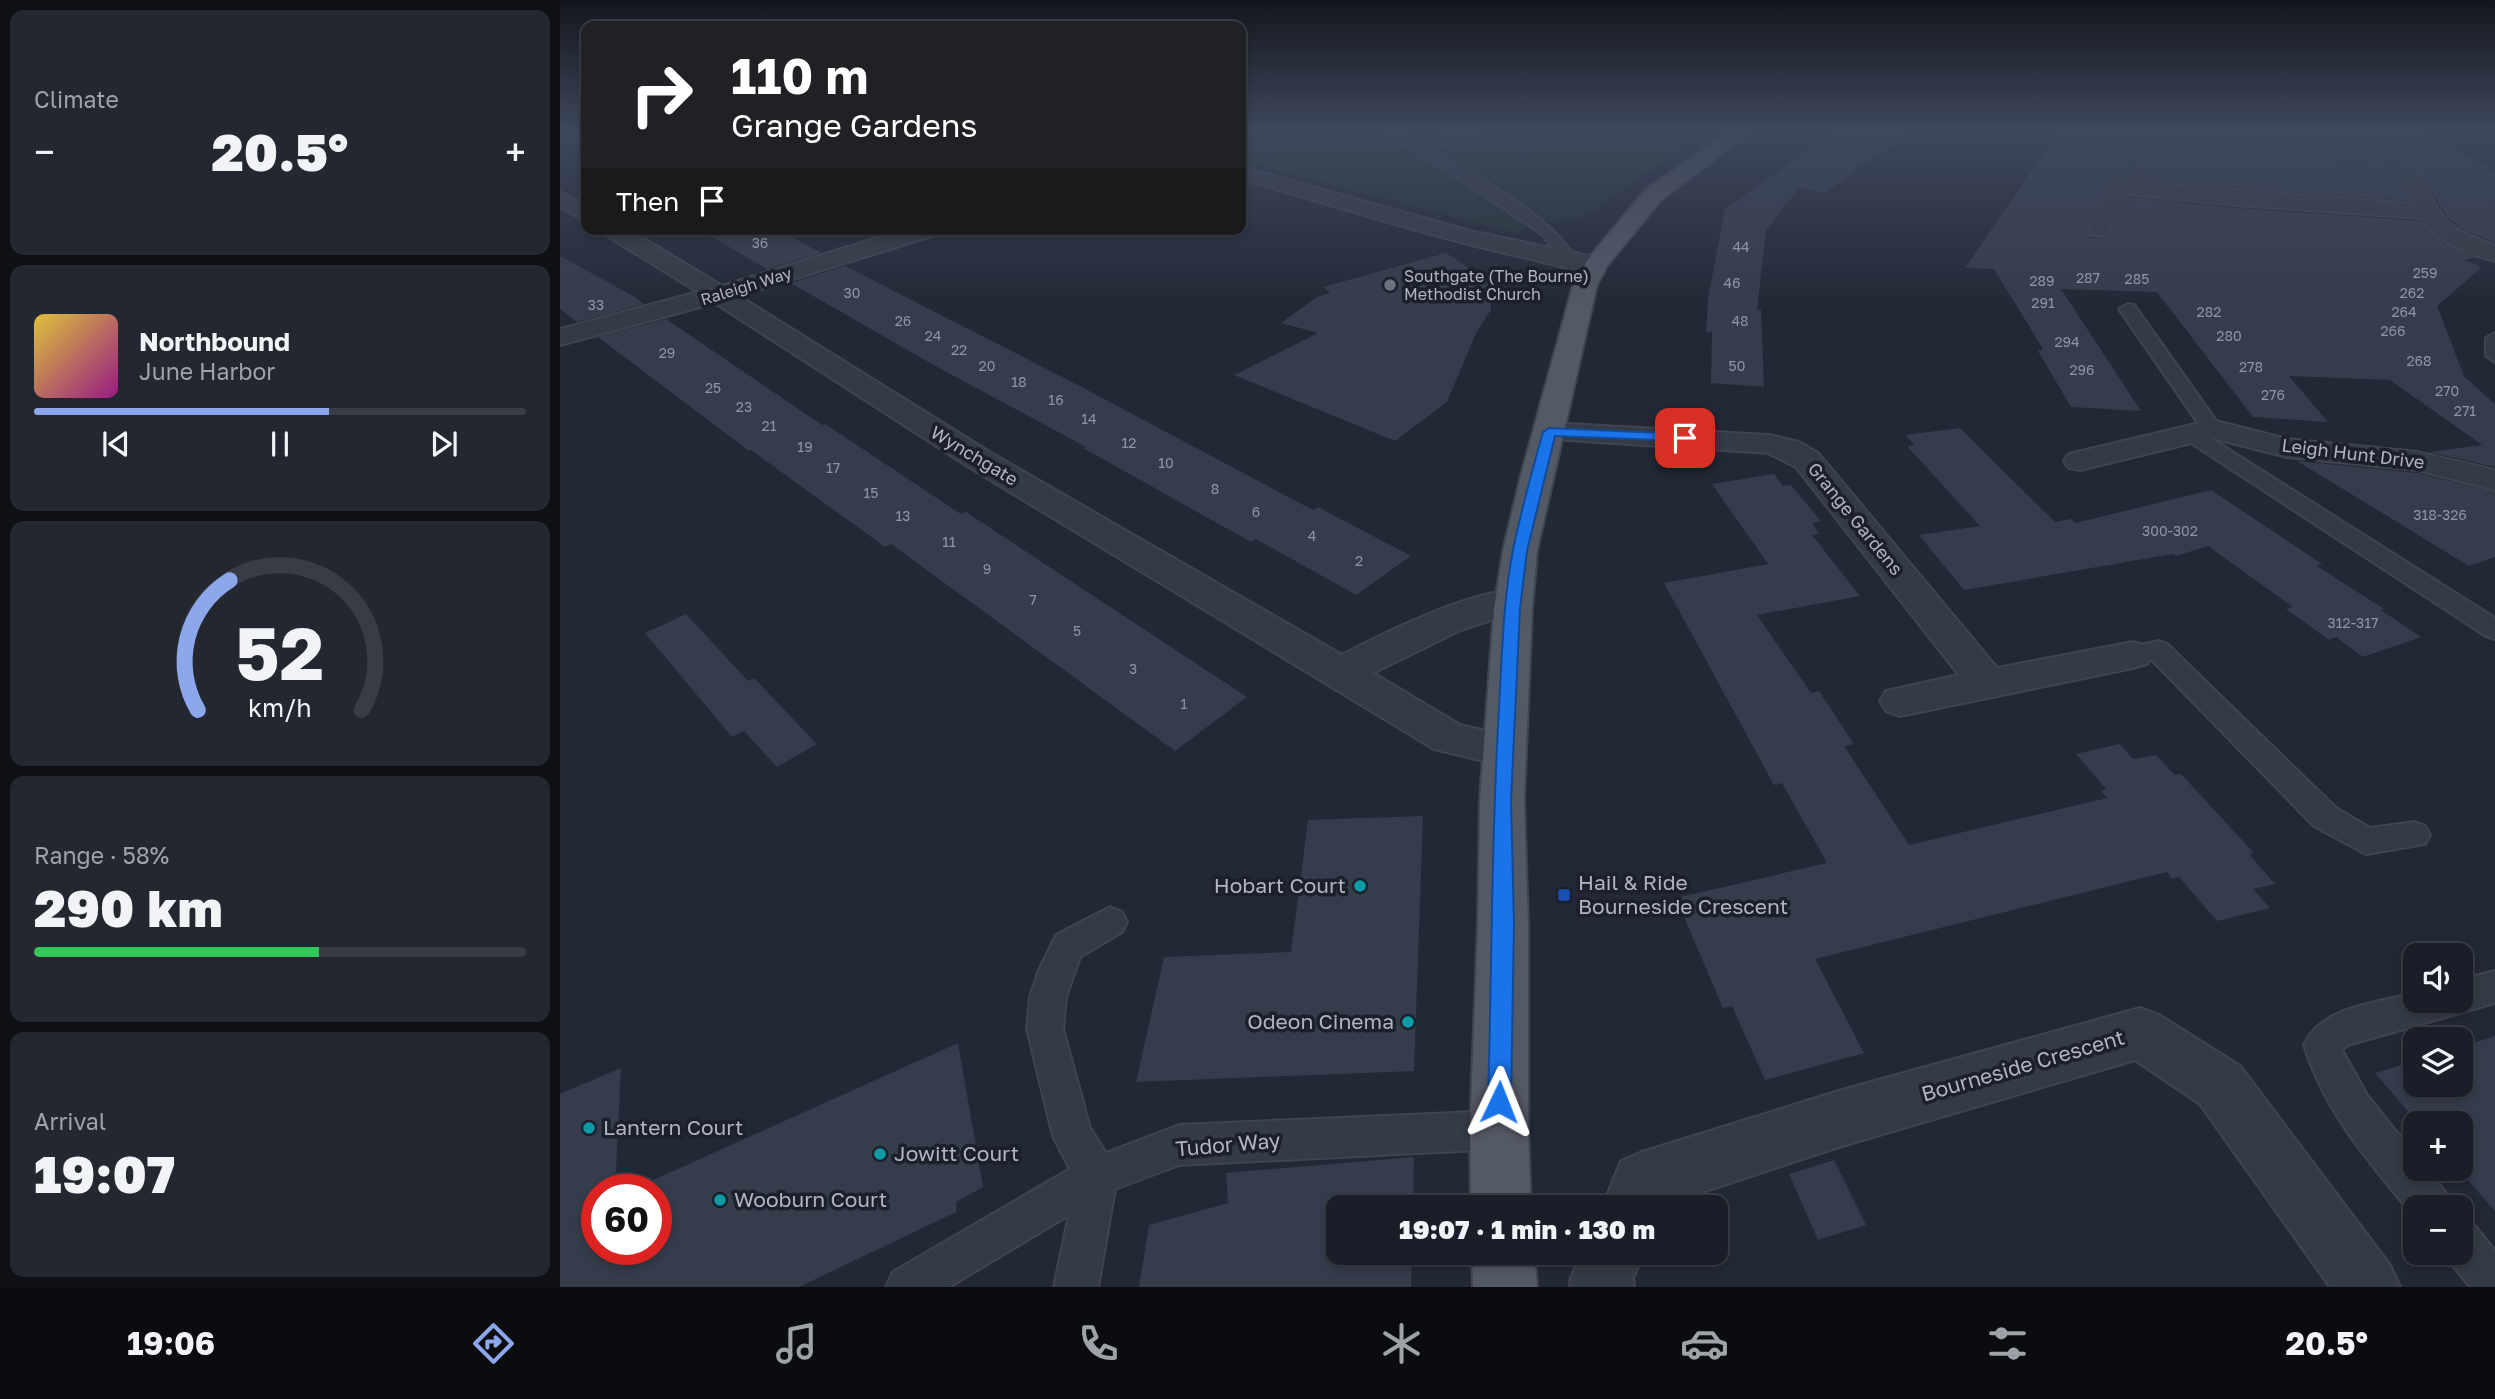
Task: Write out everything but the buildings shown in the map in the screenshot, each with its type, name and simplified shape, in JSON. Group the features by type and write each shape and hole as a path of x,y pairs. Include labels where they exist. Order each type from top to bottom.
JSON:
{"main road":[{"path":"1501,1195 1499,1130 1505,750 1514,600 1520,551 1585,285 1596,264 1653,195 1661,189"},
{"path":"1504,1265 1505,1287"}],"street":[{"path":"1299,189 1492,243 1560,259 1596,264"},
{"path":"2099,230 2120,189"},
{"path":"2135,189 2198,198 2339,204 2430,212"},
{"path":"2417,189 2438,225 2457,238 2495,254"},
{"path":"560,198 581,211"},
{"name":"Wynchgate","path":"622,235 721,294 831,369 981,461 1342,672 1449,738 1505,750"},
{"name":"Raleigh Way","path":"560,337 721,294 911,235"},
{"name":"Leigh Hunt Drive","path":"2080,461 2201,431 2287,448 2417,461 2495,480"},
{"name":"Grange Gardens","path":"1549,432 1769,444 1788,449 1807,460 1988,684"},
{"path":"1342,672 1385,648 1478,609 1514,600"},
{"path":"1900,701 2133,654"},
{"name":"Bourneside Crescent","path":"1637,1195 1642,1182 1842,1118 2140,1032 2220,1085 2368,1287"},
{"path":"1602,1287 1602,1278 1608,1265"}],"lane":[{"path":"1485,189 1547,231 1561,249 1560,259"},
{"path":"2128,309 2201,431 2270,487 2495,630"},
{"path":"2495,338 2495,356"},
{"path":"2133,654 2158,650 2325,817 2366,841 2414,835"},
{"path":"1076,1287 1097,1176 1073,1136 1045,1029 1048,997 1068,946 1110,922"},
{"path":"2473,993 2495,987"},
{"path":"2403,1013 2337,1031 2322,1045 2326,1066 2344,1096 2423,1195"},
{"name":"Tudor Way","path":"908,1287 1097,1176 1179,1145 1499,1130"},
{"path":"2473,1257 2495,1284"}],"shaded area":[{"path":"1347,189 1624,189 1580,220 1542,221 1514,233"}],"place":[{"name":"Southgate (The Bourne) Methodist Church","path":"1390,285"},
{"name":"Hobart Court","path":"1360,886"},
{"name":"Hail & Ride Bourneside Crescent","path":"1564,895"},
{"name":"Odeon Cinema","path":"1408,1022"},
{"name":"Lantern Court","path":"589,1128"},
{"name":"Jowitt Court","path":"880,1154"},
{"name":"Wooburn Court","path":"720,1200"}],"route":[{"path":"1499,1102 1503,923 1502,800 1513,609 1520,551 1549,432 1685,438"}]}
